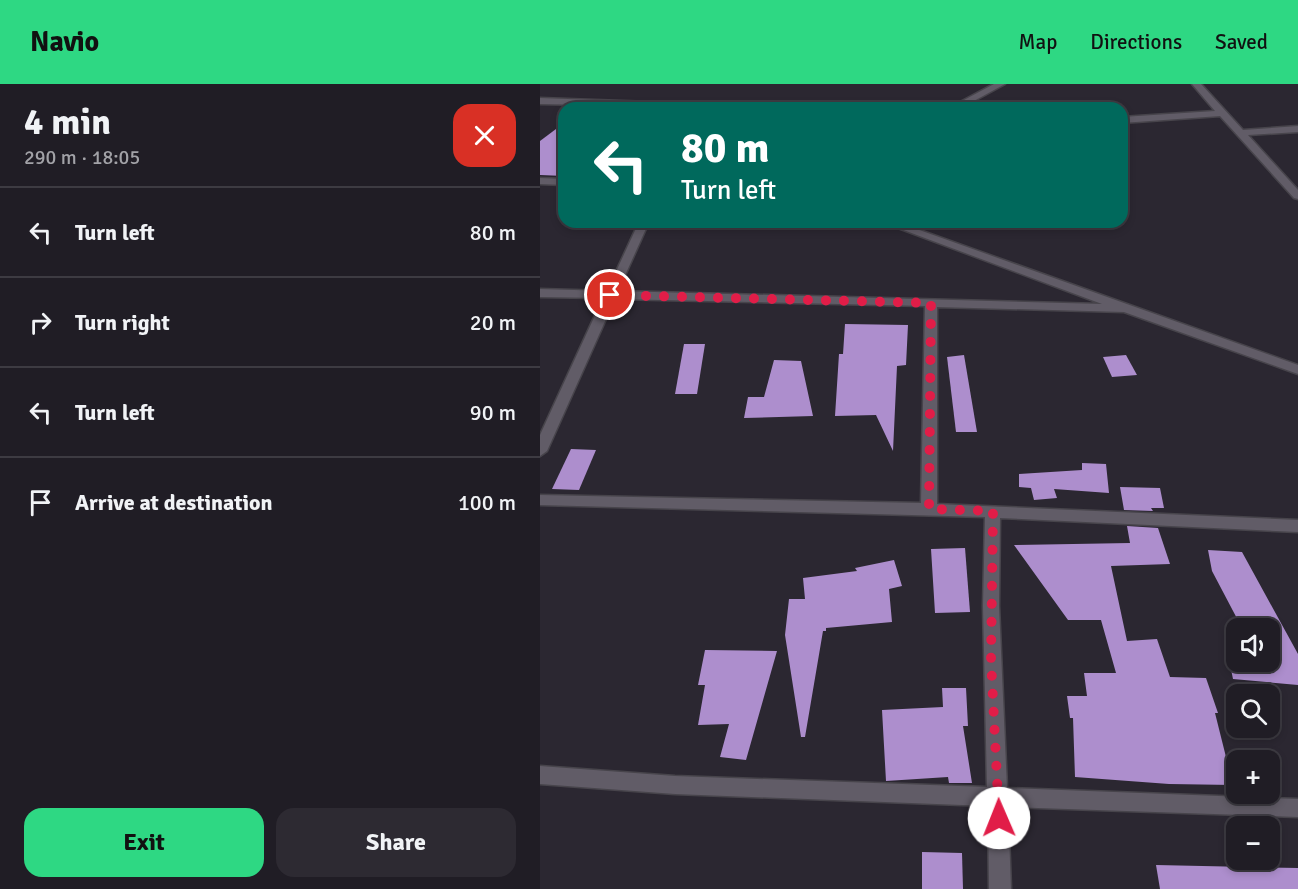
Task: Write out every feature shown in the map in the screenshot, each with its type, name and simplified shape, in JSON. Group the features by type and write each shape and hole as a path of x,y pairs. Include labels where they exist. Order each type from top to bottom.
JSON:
{"street":[{"path":"966,102 1001,84"},
{"path":"1196,84 1298,196"},
{"path":"540,94 567,102"},
{"path":"540,101 567,102"},
{"path":"1128,120 1222,113"},
{"path":"1240,133 1298,129"},
{"path":"540,181 558,182"},
{"path":"540,451 641,228"},
{"path":"904,228 1298,370"},
{"path":"540,293 1126,308"},
{"path":"929,509 931,303"},
{"path":"540,500 993,511 1298,526"},
{"path":"993,511 991,660 999,795 1000,889"},
{"path":"540,775 675,784 1298,808"}],"building":[{"path":"558,128 558,176 540,175 540,141"},
{"path":"845,324 908,325 906,365 897,366 893,451 876,415 835,416 839,354 843,354"},
{"path":"684,344 705,344 697,394 675,394"},
{"path":"964,355 977,432 956,432 947,357"},
{"path":"1126,355 1137,375 1112,377 1103,357"},
{"path":"774,360 801,361 813,416 744,418 748,397 764,397"},
{"path":"571,449 596,450 579,490 552,489"},
{"path":"1082,463 1106,464 1109,493 1054,489 1057,498 1034,500 1031,488 1019,487 1019,474 1082,470"},
{"path":"1120,487 1160,488 1164,508 1151,508 1153,511 1124,510"},
{"path":"1127,526 1158,528 1170,564 1111,566 1127,641 1157,639 1170,677 1206,678 1218,713 1215,713 1226,757 1226,785 1169,784 1075,777 1073,718 1070,718 1067,696 1087,696 1084,673 1116,673 1101,620 1068,620 1014,545 1130,543"},
{"path":"965,548 970,612 935,613 931,549"},
{"path":"1208,550 1242,552 1278,618 1237,618 1212,571"},
{"path":"894,560 902,586 889,589 892,622 826,628 826,631 823,631 805,737 801,737 785,635 789,599 805,599 803,578 857,571 855,568"},
{"path":"1280,621 1298,654 1298,685 1233,679 1232,672 1280,672"},
{"path":"705,650 777,651 746,760 720,757 729,724 698,725 705,685 698,685"},
{"path":"942,688 966,688 968,726 963,726 972,783 949,783 948,777 886,781 882,710 943,707"},
{"path":"922,852 962,853 963,889 922,889"},
{"path":"1156,865 1226,866 1226,870 1298,868 1298,889 1160,889"}],"route":[{"path":"610,295 931,303 929,509 993,511 991,660 999,818"}]}
